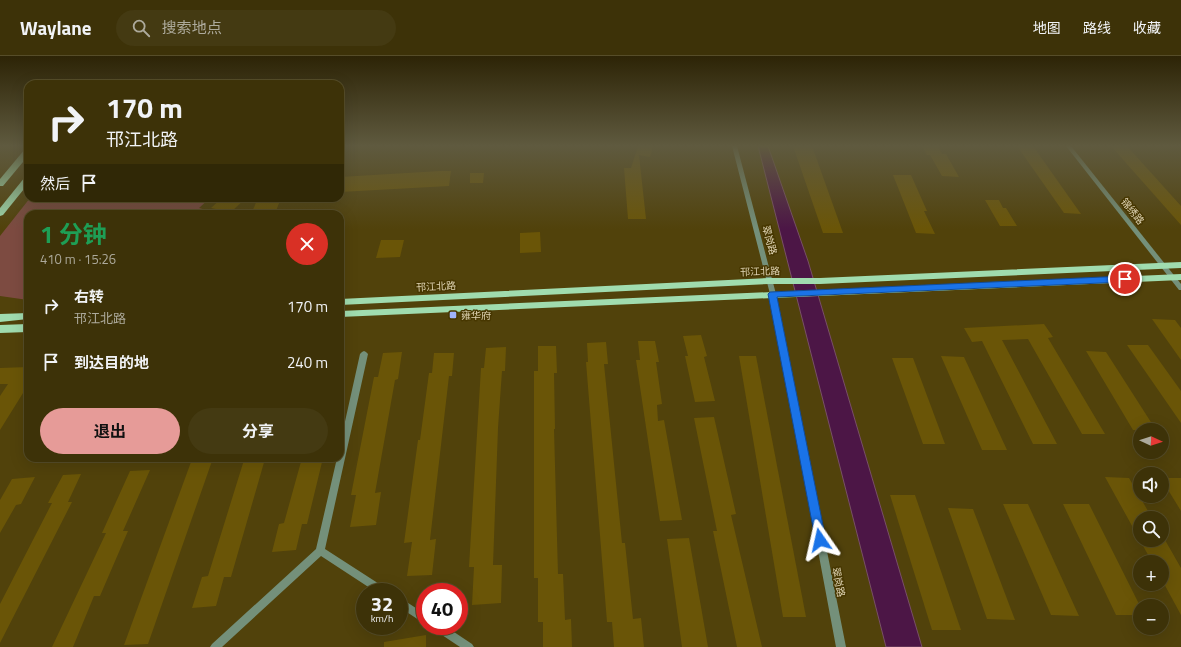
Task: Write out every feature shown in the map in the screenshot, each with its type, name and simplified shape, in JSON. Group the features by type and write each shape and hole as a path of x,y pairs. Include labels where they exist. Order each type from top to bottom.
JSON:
{"main road":[{"path":"0,184 9,174"},
{"path":"0,213 24,184"},
{"name":"邗江北路","path":"344,302 769,281 820,281 1181,265"},
{"path":"344,314 1177,277"},
{"path":"0,318 24,316"},
{"path":"0,329 24,328"}],"street":[{"name":"翠岗路","path":"741,174 773,294 841,647"},
{"name":"锦绣路","path":"1090,174 1163,266 1177,277 1181,288"},
{"path":"344,444 364,354"},
{"path":"215,647 320,551 340,462"},
{"path":"320,551 370,583"},
{"path":"450,635 469,647"}],"shaded area":[{"path":"765,174 778,174 808,261 922,647 886,647"},
{"path":"27,202 206,202 199,208 206,210 24,210 24,299 0,296 0,236"}],"building":[{"path":"397,174 451,174 449,186 344,192 344,177"},
{"path":"470,174 484,174 483,183 470,183"},
{"path":"624,174 641,174 646,219 628,219"},
{"path":"803,174 822,174 843,233 823,233"},
{"path":"941,174 957,174 959,177 942,176"},
{"path":"1036,174 1052,174 1081,214 1064,213"},
{"path":"1135,174 1152,174 1181,206 1181,225"},
{"path":"893,175 911,175 927,211 924,211 935,234 916,233"},
{"path":"985,200 999,200 1003,208 1006,208 1017,226 1000,226"},
{"path":"218,202 242,202 233,210 211,208"},
{"path":"256,202 279,202 276,210 253,210"},
{"path":"540,232 541,252 520,253 520,233"},
{"path":"381,240 404,240 400,257 376,258"},
{"path":"1152,319 1175,320 1181,328 1181,360"},
{"path":"1044,324 1053,337 1048,338 1105,434 1082,434 1028,339 1002,340 1057,444 1033,444 982,341 972,342 964,328"},
{"path":"701,335 707,356 704,357 715,401 695,402 685,356 688,356 683,336"},
{"path":"638,341 655,341 659,362 656,362 662,404 657,405 658,421 664,420 682,520 660,521 636,360 640,360"},
{"path":"606,342 608,364 604,364 622,543 625,543 633,619 641,618 644,647 614,647 612,622 607,622 586,362 588,362 587,343"},
{"path":"1127,345 1148,345 1181,391 1181,423"},
{"path":"538,346 556,346 557,373 554,373 554,429 558,574 563,574 565,620 571,619 572,647 543,647 543,622 538,622 538,578 534,578 534,371 538,371"},
{"path":"506,347 505,371 502,371 498,428 493,565 502,565 501,603 472,605 474,567 469,567 481,368 484,368 486,348"},
{"path":"1086,351 1106,352 1152,423 1133,423 1133,430"},
{"path":"402,352 398,379 395,380 375,493 381,492 376,525 350,527 356,495 351,495 374,377 378,377 383,353"},
{"path":"434,353 454,353 452,376 449,376 430,540 436,539 432,575 407,576 412,542 404,543 418,440 420,440 429,373 432,373"},
{"path":"739,356 756,356 806,617 783,617"},
{"path":"941,356 964,357 1007,450 982,450"},
{"path":"892,358 913,358 945,444 923,444"},
{"path":"24,367 24,391 0,430 0,396 8,384 0,384 0,368"},
{"path":"714,417 736,514 731,515 762,647 737,647 713,531 717,531 694,418"},
{"path":"191,462 212,462 148,644 124,645"},
{"path":"243,462 264,462 231,577 224,577 216,606 192,608 202,577 208,576"},
{"path":"301,462 322,462 307,524 302,524 296,550 272,552 279,524 284,523"},
{"path":"150,470 123,531 128,531 100,596 94,596 73,647 52,647 106,533 102,533 130,471"},
{"path":"81,474 68,502 72,502 0,643 0,604 52,503 48,503 63,475"},
{"path":"35,477 21,504 16,505 0,533 0,500 12,479"},
{"path":"1105,477 1129,478 1133,485 1133,503 1143,503 1148,511 1133,511 1133,528"},
{"path":"1169,478 1181,478 1181,511 1169,491"},
{"path":"890,495 915,495 961,630 932,630"},
{"path":"1003,504 1028,504 1079,616 1051,615"},
{"path":"1063,504 1089,504 1136,599 1133,599 1133,615 1116,615"},
{"path":"948,508 973,509 1015,620 987,619"},
{"path":"689,538 708,647 682,647 667,539"},
{"path":"1144,547 1169,547 1181,568 1181,615 1168,591 1169,555 1148,555"},
{"path":"426,635 426,647 384,647 384,642"}],"place":[{"name":"雍华府","path":"453,315"}],"route":[{"path":"820,540 773,294 1125,279"}]}
